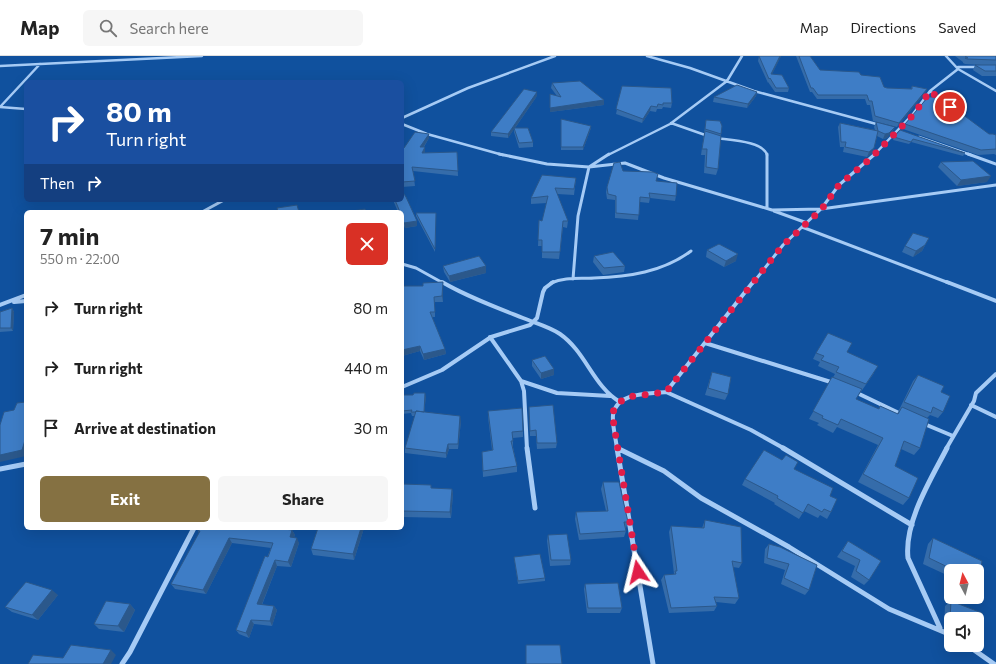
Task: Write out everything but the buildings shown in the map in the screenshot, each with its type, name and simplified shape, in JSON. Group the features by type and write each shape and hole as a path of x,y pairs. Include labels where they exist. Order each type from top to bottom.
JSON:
{"street":[{"path":"0,66 202,56"},
{"path":"404,117 468,88 555,56"},
{"path":"647,56 690,68 762,93 882,126"},
{"path":"572,279 578,216 589,167 611,153 672,123 727,81 742,56"},
{"path":"946,56 958,68 996,91"},
{"path":"24,109 0,107 4,100 40,64"},
{"path":"666,392 783,245 821,210 839,185 871,158 914,114 930,91 958,68 984,67"},
{"path":"930,91 947,105"},
{"path":"672,123 717,139 750,143 762,148 767,153 767,208"},
{"path":"404,125 427,134 513,158 548,164 589,167 614,163 631,165 664,178 767,208 807,223"},
{"path":"890,128 904,132"},
{"path":"918,137 996,164"},
{"path":"772,210 821,210 996,185"},
{"path":"206,210 220,202"},
{"path":"802,227 996,301"},
{"path":"404,386 412,384 456,360 490,337 504,331 533,324 538,317 543,291 549,285 572,279 599,278 650,270 674,262 691,251"},
{"path":"404,265 416,268 465,295 533,324 559,333 577,348 597,381 610,396 620,402"},
{"path":"0,305 24,297"},
{"path":"7,302 24,301"},
{"path":"490,337 521,381 524,391 526,440 532,495 535,508"},
{"path":"705,343 840,385"},
{"path":"940,629 908,558 907,549 912,525 921,499 976,393 996,374"},
{"path":"521,381 557,393 610,396"},
{"path":"847,388 903,414"},
{"path":"653,664 612,413 620,402 627,397 666,392 751,430 806,461 912,525"},
{"path":"971,405 996,417"},
{"path":"917,421 953,436"},
{"path":"617,448 664,471 701,498 789,547 889,609 944,631"},
{"path":"0,469 24,464"},
{"path":"122,664 130,652 193,530"},
{"path":"977,652 994,664"}],"route":[{"path":"638,572 612,413 620,402 627,397 666,392 720,322 783,245 821,210 839,185 871,158 914,114 930,91 950,107"}]}
